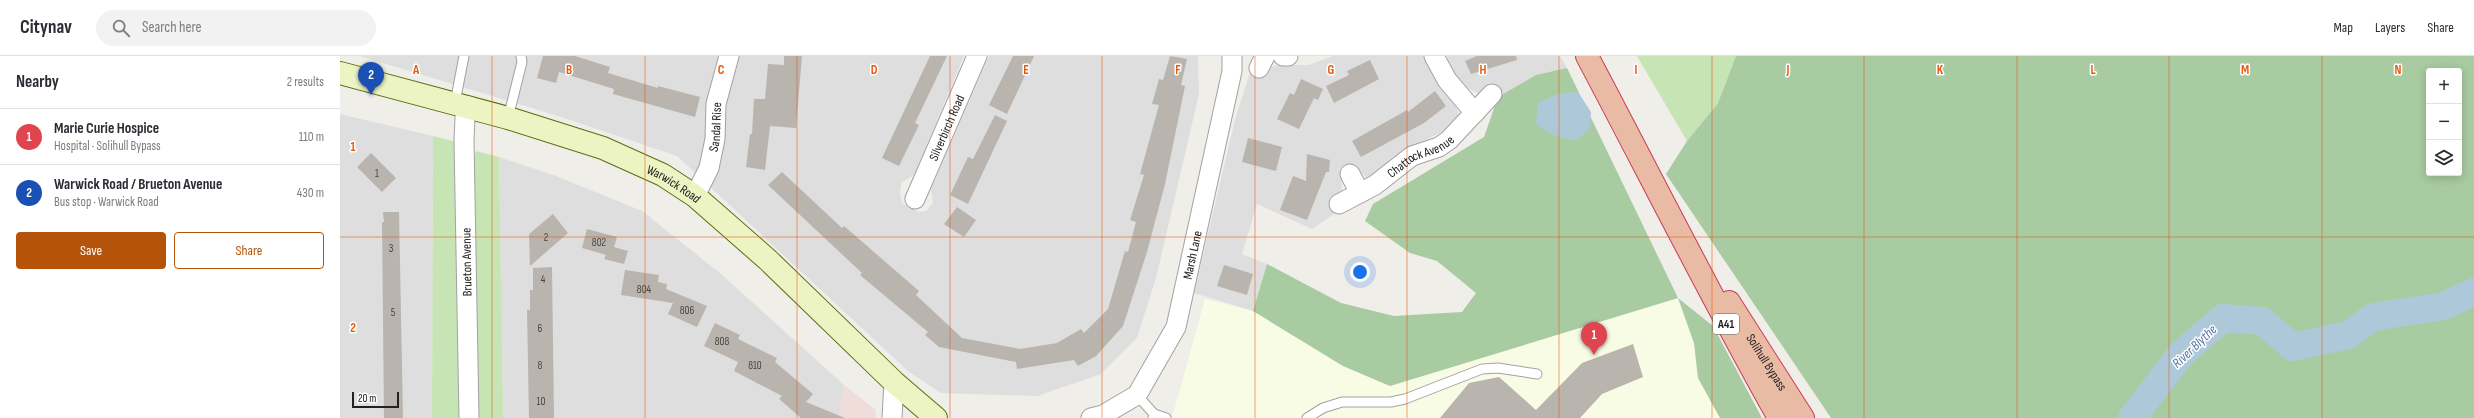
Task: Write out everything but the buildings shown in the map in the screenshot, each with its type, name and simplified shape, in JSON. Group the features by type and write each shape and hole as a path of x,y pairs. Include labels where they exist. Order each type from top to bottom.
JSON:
{"highway":[{"name":"Solihull Bypass","path":"1587,56 1678,227 1727,327 1779,418"},
{"name":"Solihull Bypass","path":"1678,227 1803,418"}],"main road":[{"name":"Warwick Road","path":"340,73 462,104 603,148 663,176 694,196 817,305 894,382 936,418"}],"street":[{"name":"Sandal Rise","path":"694,196 709,168 715,139 716,104 729,56"},
{"name":"Silverbirch Road","path":"915,198 978,56"},
{"name":"Marsh Lane","path":"1091,418 1103,415 1137,395 1176,327 1232,71 1232,56"},
{"path":"1283,56 1288,56"},
{"path":"1434,56 1447,80 1475,112"},
{"name":"Chattock Avenue","path":"1339,204 1374,185 1412,156 1439,148 1492,94"},
{"name":"Brueton Avenue","path":"462,104 465,117 464,140 469,418"},
{"path":"1350,174 1360,193"},
{"path":"892,418 894,382"}],"lane":[{"path":"462,104 464,56"},
{"path":"508,118 522,62 521,56"},
{"path":"1307,418 1323,408 1342,402 1392,402 1405,400 1482,369 1518,370 1537,374"},
{"path":"1137,395 1153,416 1166,418"}],"shaded area":[{"path":"360,56 964,56 914,175 902,182 900,193 902,203 919,212 926,211 933,203 931,189 989,56 1198,56 1199,94 1156,278 1137,338 1101,374 1037,396 941,393 909,372 677,156 558,116"},
{"path":"1333,56 1427,56 1433,77 1454,100 1459,115 1440,133 1408,148 1367,178 1357,169 1341,177 1342,189 1337,212 1312,229 1257,204 1242,254 1267,264 1253,311 1194,293 1235,120 1251,69 1266,77 1272,67 1279,65 1309,65"},
{"path":"1447,56 1560,56 1567,68 1536,75 1498,97 1489,85 1480,94 1467,88 1452,71"},
{"path":"340,114 433,136 432,418 340,418"},
{"path":"499,157 556,176 642,211 721,274 844,385 839,418 503,418"},
{"path":"1678,298 1694,343 1698,378 1720,418 1172,418 1205,299 1253,311 1343,366 1390,386"},
{"path":"844,385 876,410 876,418 839,418"}],"green space":[{"path":"1637,56 1736,56 1718,103 1687,141"},
{"path":"1736,56 2474,56 2474,418 1831,418 1666,174 1687,141 1718,103"},
{"path":"1567,68 1678,298 1390,386 1343,366 1253,311 1267,264 1341,303 1394,316 1462,312 1476,293 1437,261 1410,253 1365,221 1373,204 1484,137 1498,97 1536,75"},
{"path":"433,136 457,142 462,418 432,418"},
{"path":"476,151 499,157 503,418 475,418 472,163"},
{"path":"1678,298 1713,326 1762,418 1720,418 1698,378 1694,343"}],"water":[{"path":"1578,92 1591,112 1590,129 1576,140 1549,133 1536,123 1538,103 1560,93"}],"waterway":[{"name":"River Blythe","path":"2132,418 2181,354 2223,318 2262,321 2293,347 2348,335 2373,317 2443,306 2474,292"}],"place":[{"name":"Warwick Road / Brueton Avenue","path":"371,95"},
{"name":"Marie Curie Hospice","path":"1594,355"}]}
